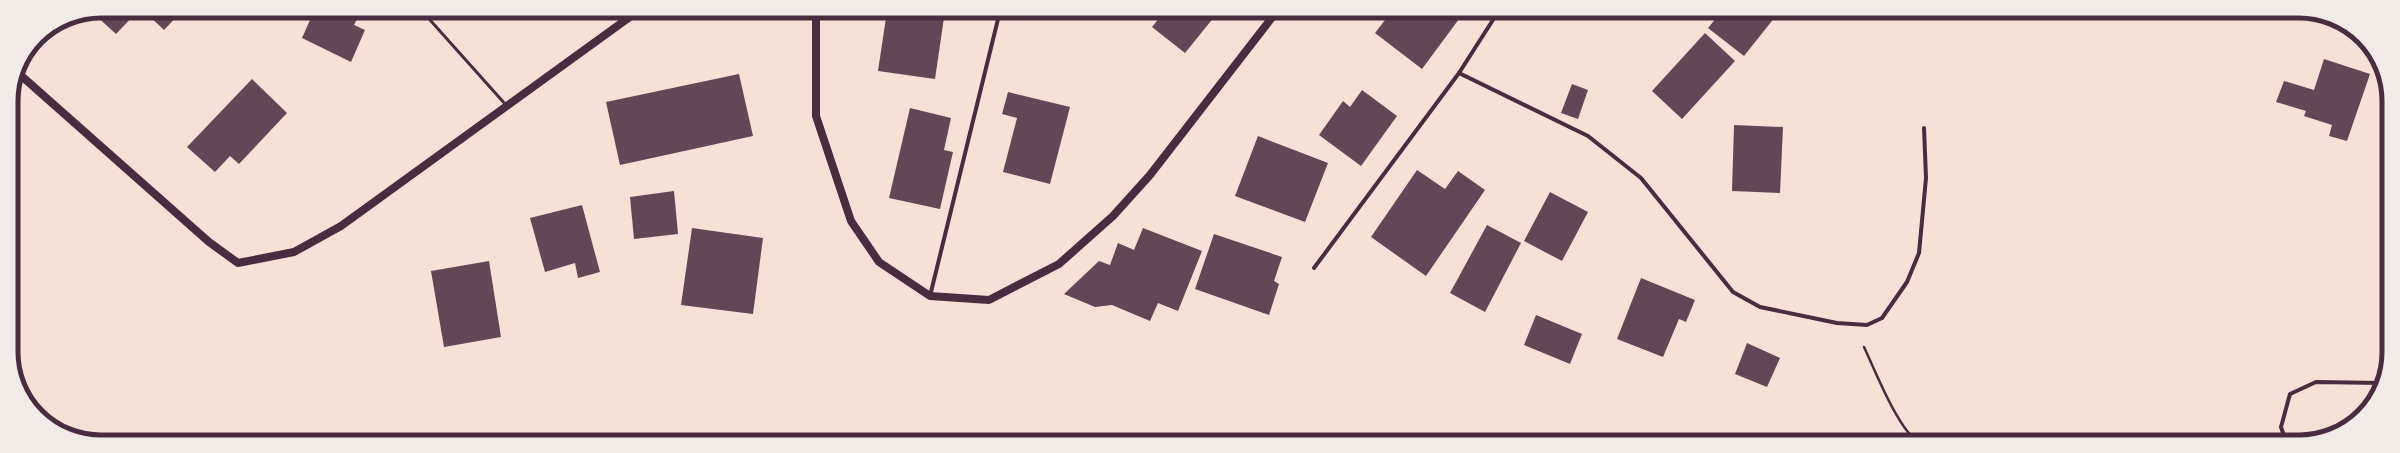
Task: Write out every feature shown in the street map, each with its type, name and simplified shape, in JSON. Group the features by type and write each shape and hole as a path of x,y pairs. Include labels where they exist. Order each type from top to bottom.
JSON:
{"main road":[{"path":"22,76 209,242 238,263 294,252 341,226 628,18"},
{"path":"816,18 816,116 851,221 879,262 930,296 990,300 1059,264 1113,216 1150,175 1272,18"}],"street":[{"path":"930,296 998,18"},
{"path":"1314,268 1459,73 1494,18"},
{"path":"1459,73 1588,136 1635,173 1733,292 1760,307 1837,323 1867,325 1882,318 1907,282 1919,253 1926,178 1924,128"},
{"path":"2284,435 2282,427 2290,394 2316,382 2376,383"}],"lane":[{"path":"428,18 508,106"}],"path":[{"path":"1855,325 1888,400 1902,422 1913,435"}],"building":[{"path":"99,18 131,18 116,34"},
{"path":"151,18 175,18 164,30"},
{"path":"311,18 358,18 354,25 365,30 351,62 302,38"},
{"path":"886,18 944,18 935,79 878,71"},
{"path":"1159,18 1213,18 1185,53 1152,27"},
{"path":"1387,18 1460,18 1422,69 1375,33"},
{"path":"1716,18 1774,18 1744,56 1708,28"},
{"path":"1705,33 1735,61 1682,119 1652,91"},
{"path":"2324,59 2370,74 2347,141 2329,136 2332,125 2304,116 2306,111 2276,102 2284,81 2314,90"},
{"path":"739,74 753,136 620,165 606,102"},
{"path":"252,79 287,113 239,164 230,156 215,172 187,147"},
{"path":"1572,84 1588,90 1578,119 1561,113"},
{"path":"1362,90 1397,116 1361,166 1319,135 1343,101 1350,107"},
{"path":"1008,92 1070,107 1050,184 1003,172 1017,118 1002,114"},
{"path":"910,108 951,118 944,150 953,152 940,209 889,198"},
{"path":"1734,125 1783,127 1780,193 1732,191"},
{"path":"1258,136 1328,163 1305,222 1235,196"},
{"path":"1417,170 1445,189 1458,171 1485,190 1426,276 1371,237"},
{"path":"674,191 678,234 634,239 630,197"},
{"path":"1550,192 1588,212 1562,261 1524,241"},
{"path":"582,205 600,272 578,278 575,263 545,272 530,218"},
{"path":"1487,225 1521,243 1485,312 1450,293"},
{"path":"692,228 763,238 753,314 681,305"},
{"path":"1143,228 1202,251 1178,311 1158,303 1150,321 1112,305 1095,307 1064,294 1099,261 1110,265 1118,243 1134,250"},
{"path":"1214,234 1282,257 1274,281 1279,284 1269,315 1195,289"},
{"path":"489,261 501,337 444,347 431,271"},
{"path":"1641,278 1695,300 1686,322 1679,319 1663,357 1617,339"},
{"path":"1536,315 1582,334 1570,364 1524,345"},
{"path":"1747,343 1780,358 1767,387 1735,374"}]}
